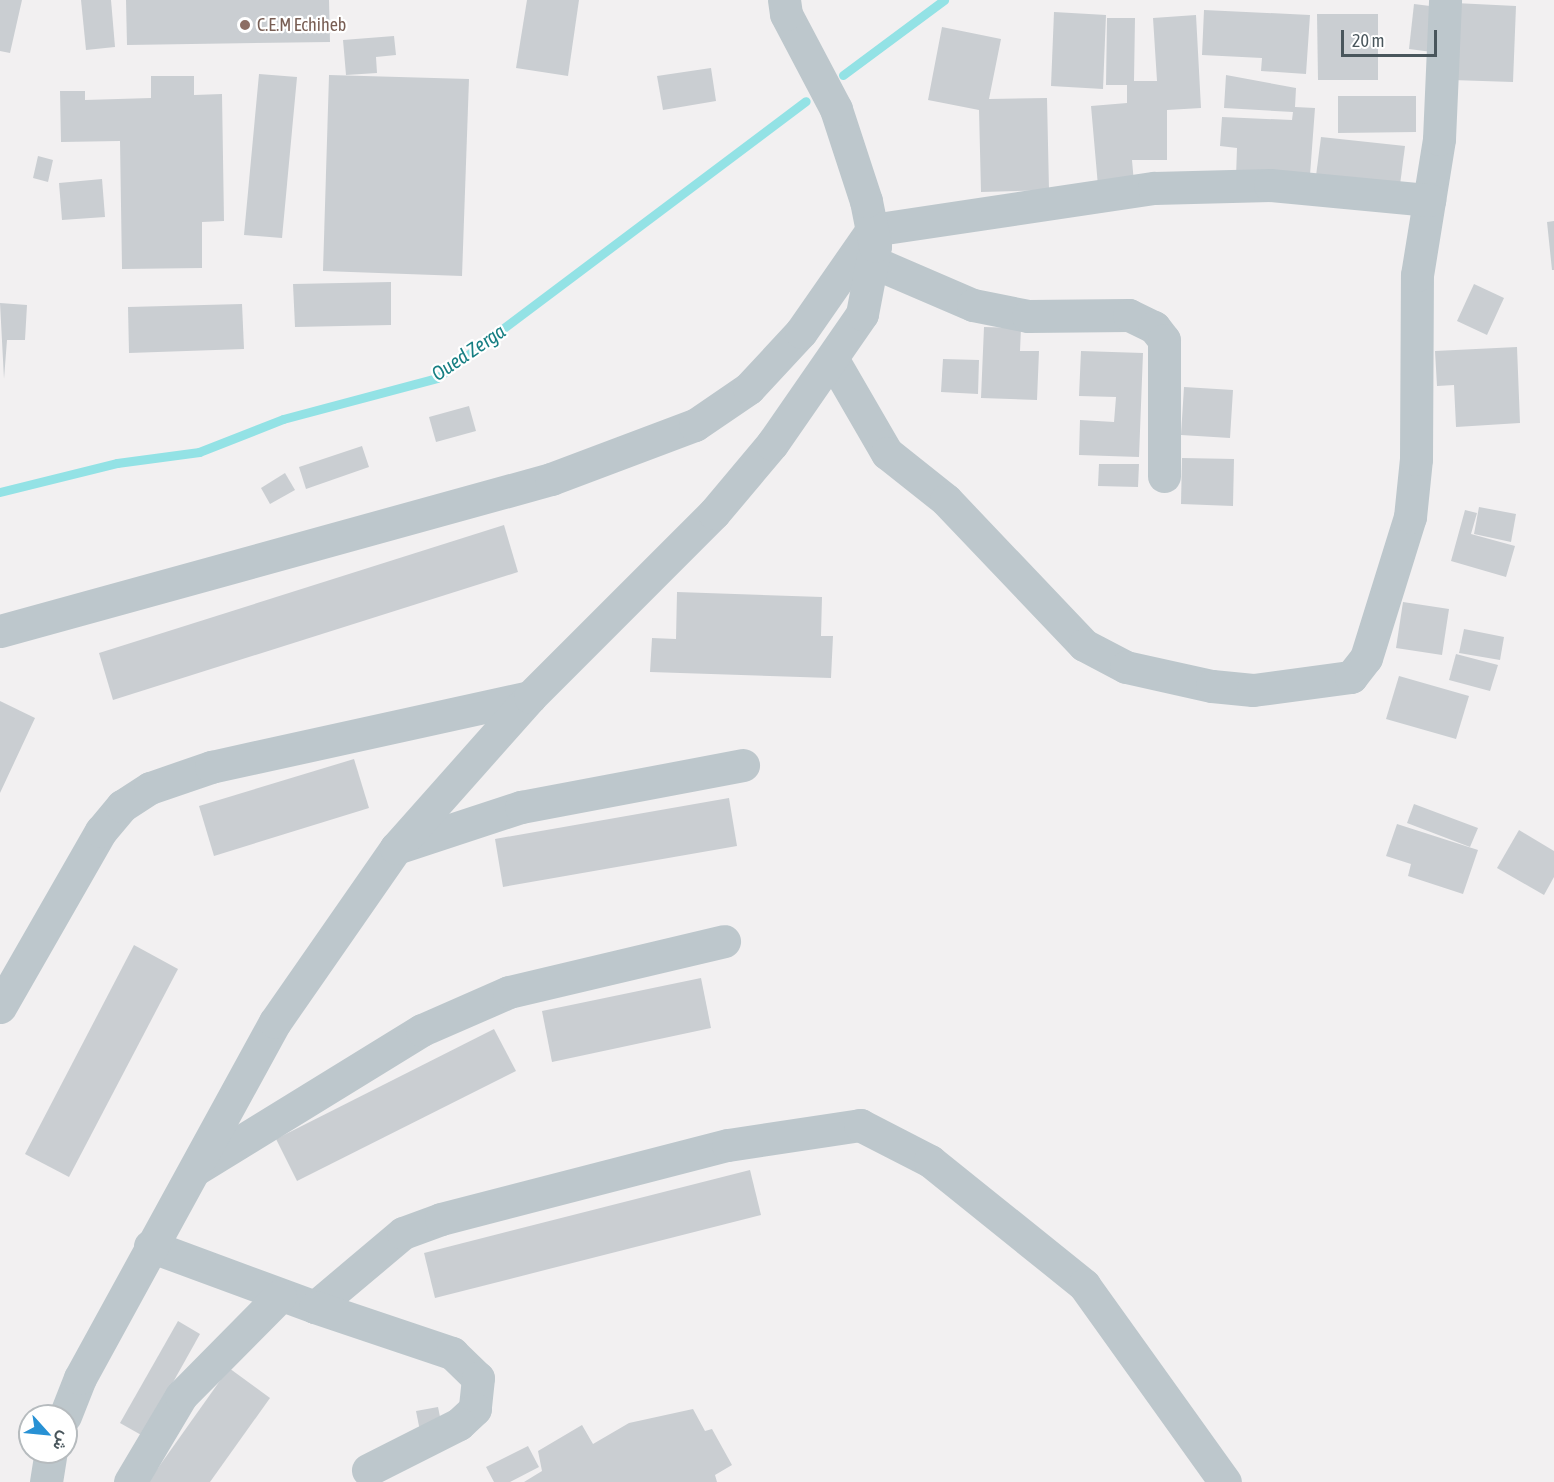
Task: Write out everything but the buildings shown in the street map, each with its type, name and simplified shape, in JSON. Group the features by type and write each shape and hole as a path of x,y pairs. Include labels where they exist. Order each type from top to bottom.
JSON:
{"street":[{"path":"71,1404 189,1173 276,1022 396,848 530,697 714,513 833,360 862,314 873,262 872,230 855,157 784,0"},
{"path":"833,360 887,453 946,500 1084,645 1126,667 1212,686 1253,690 1351,677 1366,658 1410,517 1416,459 1417,275 1439,139 1445,0"},
{"path":"0,631 540,483 695,425 749,388 801,332 872,230 1154,188 1270,185 1429,200"},
{"path":"873,262 974,305 1028,316 1129,315 1154,327 1164,340 1164,476"},
{"path":"0,1007 102,831 122,806 150,788 211,766 530,697"},
{"path":"396,848 521,807 743,765"},
{"path":"189,1173 422,1030 498,997 590,969 724,941"},
{"path":"315,1307 403,1233 441,1219 728,1145 860,1125 930,1161 1084,1286 1225,1482"},
{"path":"150,1246 280,1296 452,1353 478,1378 475,1408 459,1424 368,1470"},
{"path":"130,1482 181,1396 280,1296"},
{"path":"46,1482 49,1464"}],"waterway":[{"name":"Oued Zerga","path":"843,75 944,0"},
{"name":"Oued Zerga","path":"0,492 117,463 199,452 283,419 437,378 806,101"}],"place":[{"name":"C.E.M Echiheb","path":"245,25"}]}
